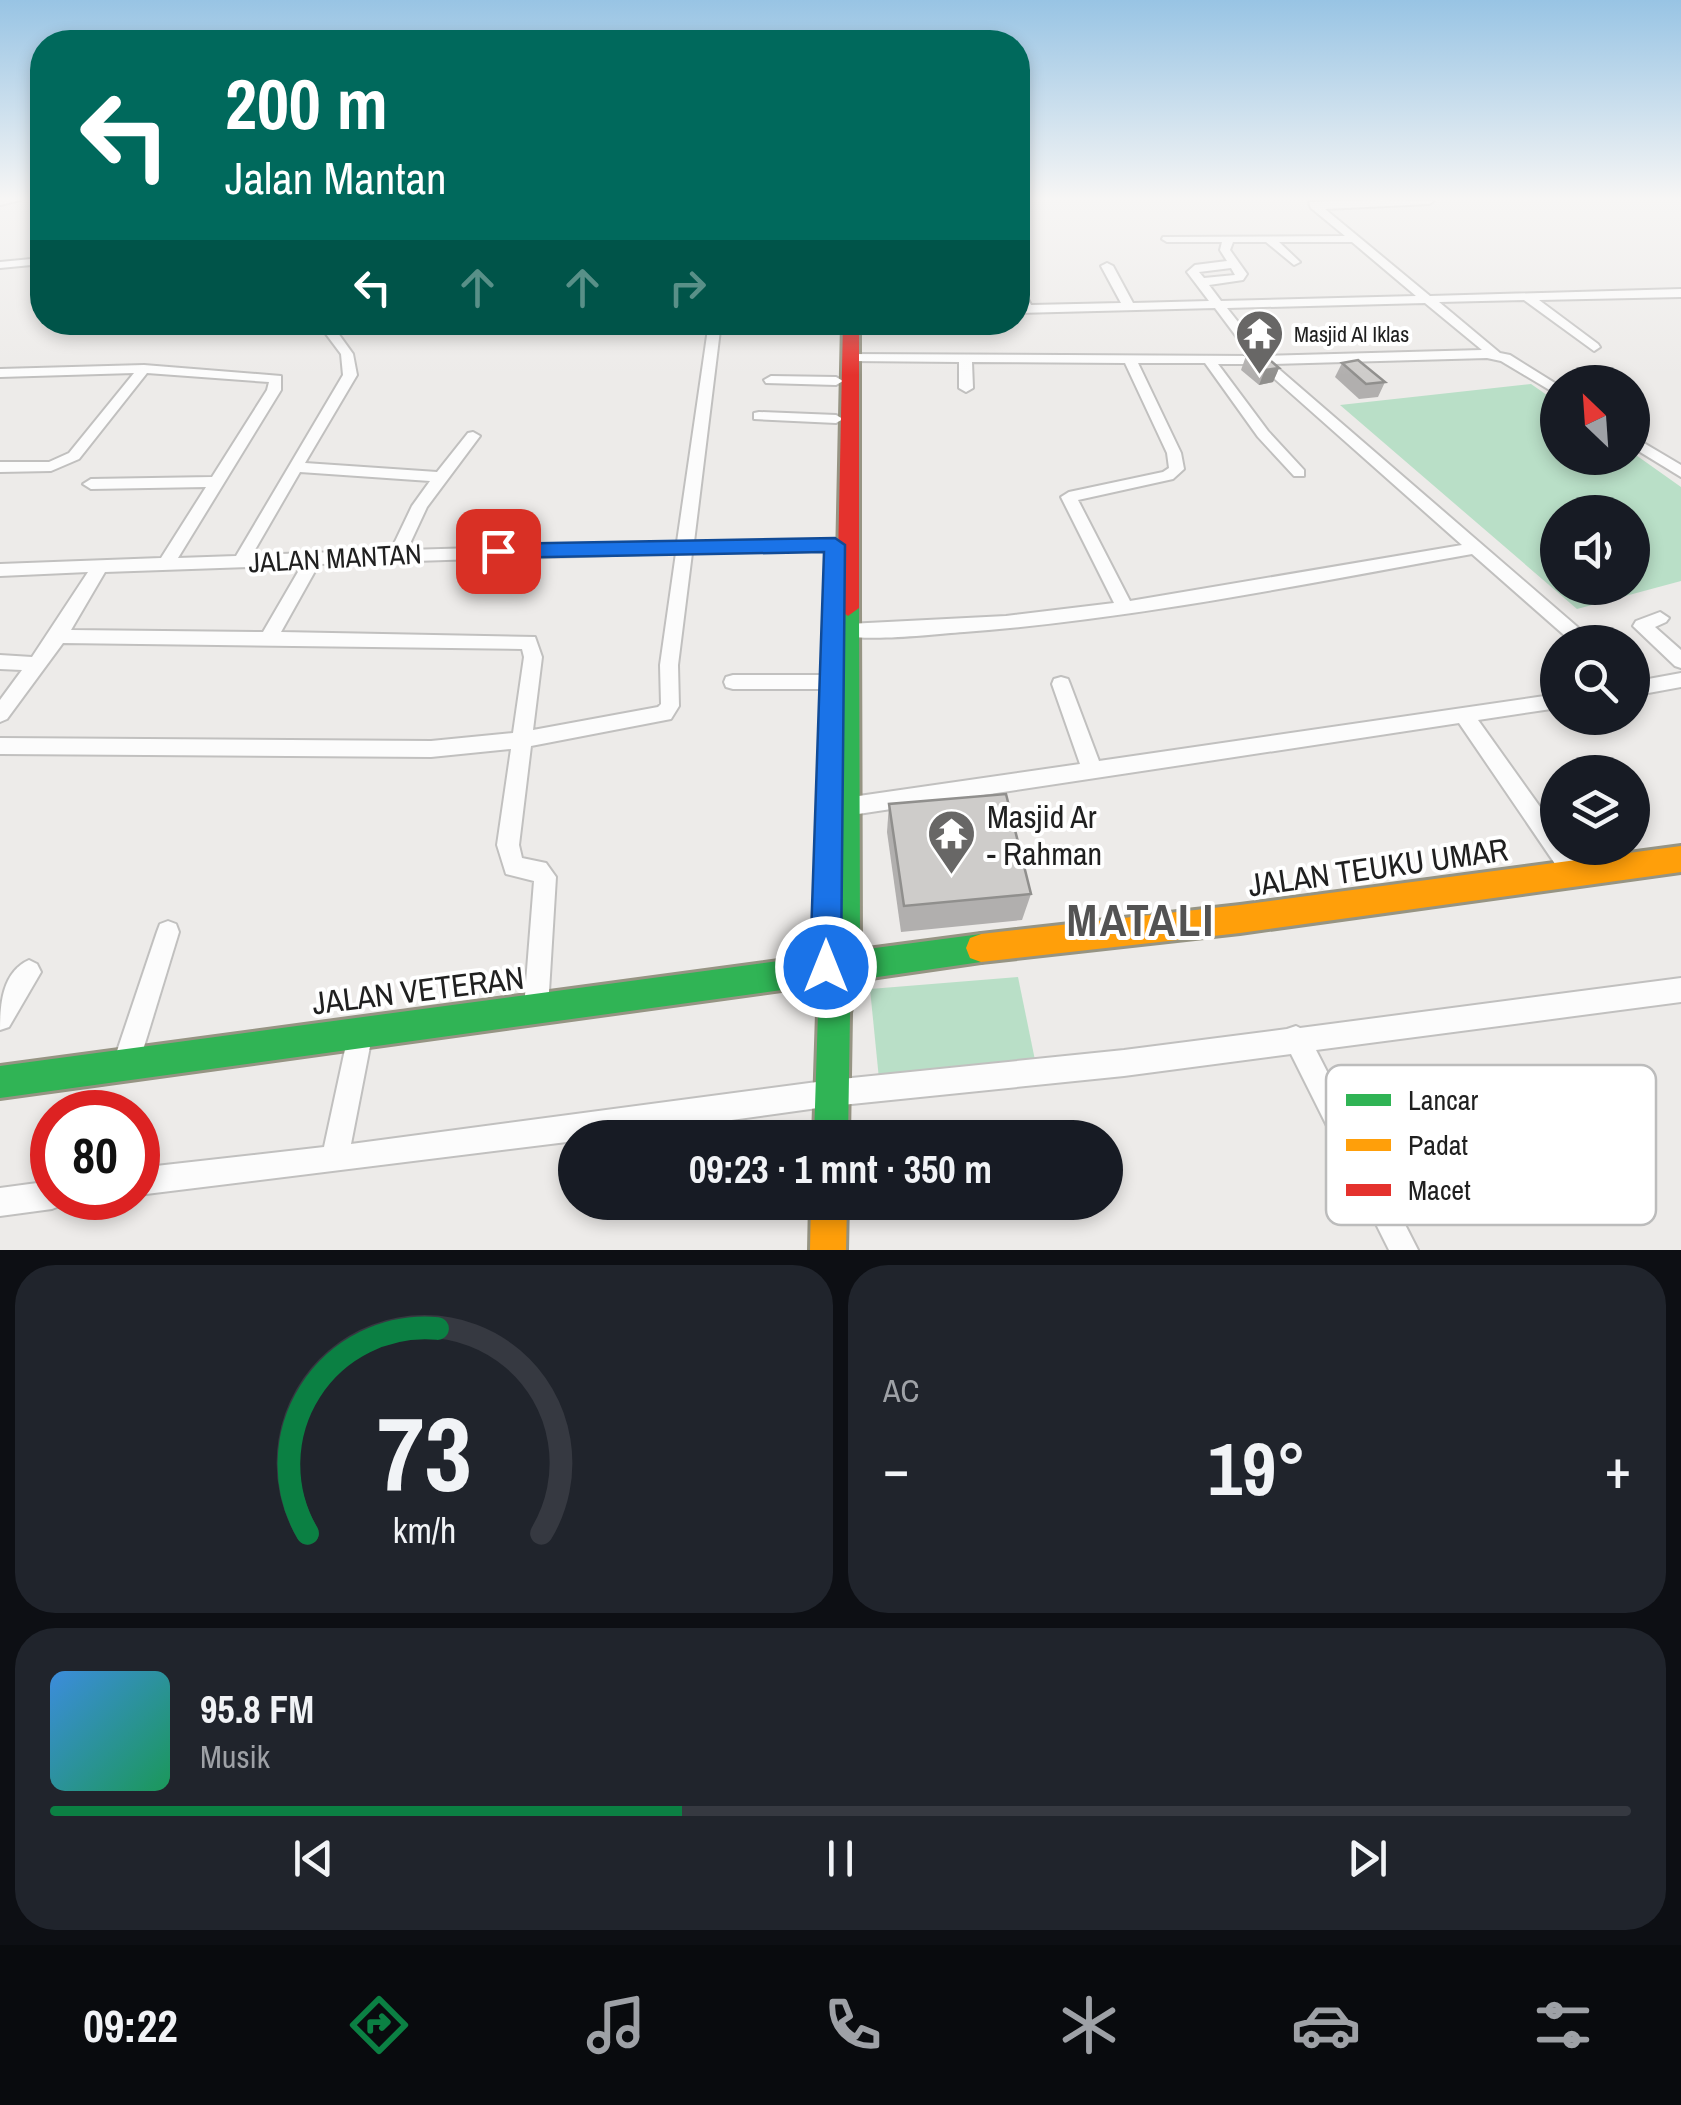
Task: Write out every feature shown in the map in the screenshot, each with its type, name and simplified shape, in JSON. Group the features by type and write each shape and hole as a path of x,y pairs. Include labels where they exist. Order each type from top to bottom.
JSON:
{"main road":[{"path":"835,966 846,807 848,630 836,419 838,335"},
{"path":"831,1120 835,966 831,682 842,545 851,335"},
{"name":"JALAN TEUKU UMAR","path":"835,966 1240,919 1681,859"},
{"name":"JALAN VETERAN","path":"0,1082 835,966"},
{"path":"828,1250 829,1220"}],"street":[{"path":"1231,258 1235,264 1194,268 1260,360 1563,625"},
{"path":"1290,258 1294,262"},
{"path":"1379,258 1495,355 1540,381"},
{"path":"0,264 30,262"},
{"path":"1107,266 1130,306"},
{"path":"1030,309 1434,302 1681,293"},
{"path":"1527,297 1594,347"},
{"path":"240,562 351,370 333,335"},
{"path":"0,746 402,750 520,740 658,718 668,711 669,665 714,335"},
{"path":"851,357 1260,360 1495,355"},
{"path":"965,358 966,388"},
{"path":"1125,607 1069,497 1157,478 1177,469 1174,453 1130,359"},
{"path":"1208,359 1263,434 1298,473"},
{"path":"0,374 144,369 272,378 278,382 165,566"},
{"path":"0,467 51,466 74,456 144,369"},
{"path":"772,380 836,381"},
{"path":"759,416 836,419"},
{"path":"397,554 420,506 473,436"},
{"path":"1650,452 1681,472"},
{"path":"294,467 442,477"},
{"path":"91,484 218,482"},
{"name":"JALAN MANTAN","path":"0,570 397,554 842,545"},
{"path":"848,630 997,626 1473,548"},
{"path":"269,638 314,558"},
{"path":"0,714 58,636 98,568"},
{"path":"1660,618 1642,626 1681,661"},
{"path":"58,636 524,640 532,646 509,858 514,867 538,870 545,876 536,1008"},
{"path":"0,662 38,664"},
{"path":"1650,685 1681,680"},
{"path":"733,682 831,682"},
{"path":"1062,684 1093,772"},
{"path":"846,807 1540,704"},
{"path":"1465,717 1574,873"},
{"path":"126,1062 168,932"},
{"path":"0,1018 29,972"},
{"path":"160,1179 832,1092 1108,1064 1681,990"},
{"path":"335,1159 360,1031"},
{"path":"1296,1038 1326,1097"},
{"path":"1,1204 30,1199"},
{"path":"1391,1225 1404,1250"}],"green space":[{"path":"1531,384 1540,390 1540,475 1650,475 1650,465 1681,487 1681,581 1650,589 1650,495 1540,495 1540,577 1340,405"},
{"path":"1018,977 1036,1065 879,1079 870,989"}],"building":[{"path":"1262,353 1279,368 1265,370 1246,356"},
{"path":"1358,360 1385,382 1366,384 1342,363"},
{"name":"Masjid Ar - Rahman","path":"1006,794 1031,894 904,906 889,804"}],"traffic: fast":[{"path":"831,1120 834,1013 845,964 848,608"},
{"path":"0,1082 981,948"}],"traffic: slow":[{"path":"981,948 1240,919 1681,859"},
{"path":"828,1250 829,1220"}],"traffic: jam":[{"path":"848,608 851,335"}],"place":[{"name":"Masjid Al Iklas","path":"1259,376"},
{"name":"Masjid Ar - Rahman","path":"952,876"}],"district":[{"name":"MATALI","path":"1141,919"}],"route":[{"path":"498,551 835,545 826,810 826,967"}]}
